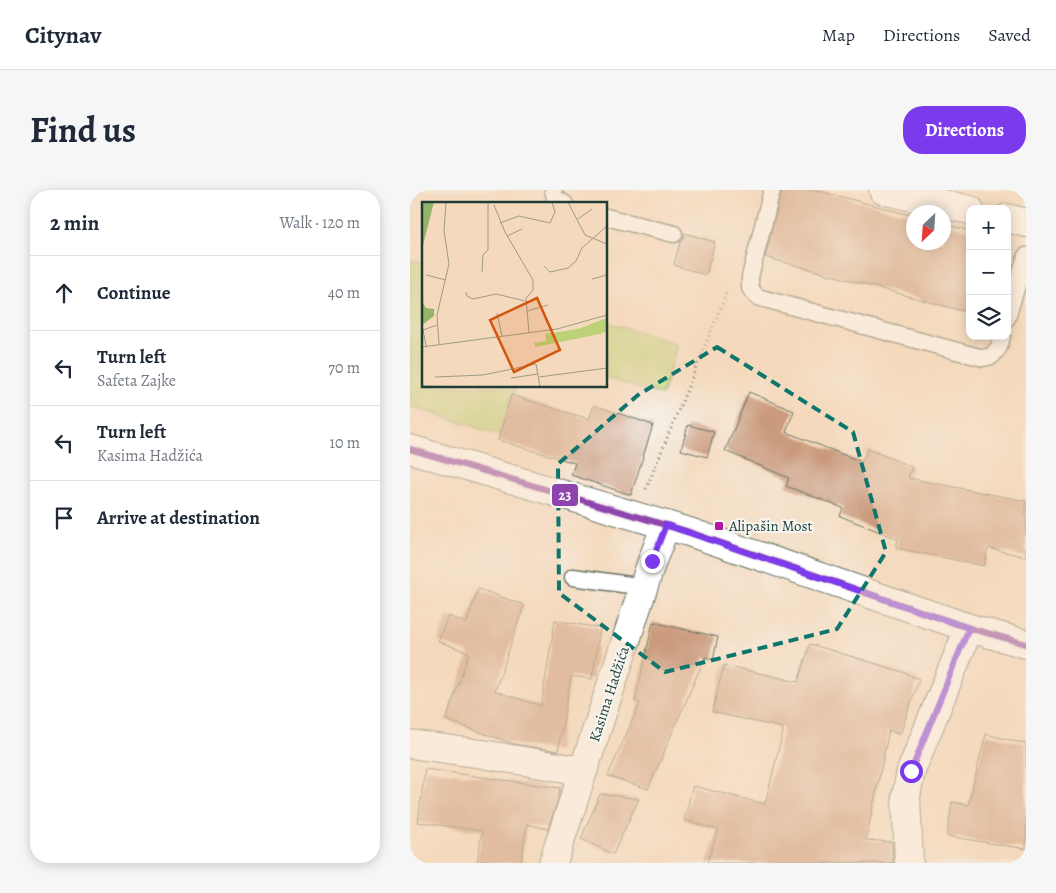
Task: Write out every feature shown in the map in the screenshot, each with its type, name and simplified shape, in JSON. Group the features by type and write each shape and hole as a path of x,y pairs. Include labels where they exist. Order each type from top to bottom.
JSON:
{"street":[{"path":"883,190 966,209"},
{"path":"1011,219 1026,223"},
{"path":"410,448 666,525 969,628 1026,644"},
{"name":"Kasima Hadžića","path":"553,863 644,586 666,525"},
{"path":"909,863 906,796 911,771 969,628"},
{"path":"410,744 584,771"}],"lane":[{"path":"552,190 555,198 562,202"},
{"path":"772,190 750,277 750,288 757,297 982,358 992,356 1001,340"},
{"path":"608,217 674,234"},
{"path":"1011,305 1026,256"},
{"path":"573,577 644,586"}],"path":[{"path":"646,491 725,297"}],"highlighted area":[{"path":"717,347 853,432 886,552 837,629 665,672 559,593 558,464 638,395"}],"green space":[{"path":"410,259 422,262 422,388 515,388 499,435 410,406"},
{"path":"608,323 677,344 662,395 608,379"}],"building":[{"path":"782,190 816,190 906,214 906,250 951,250 951,226 966,230 966,312 765,257"},
{"path":"684,233 715,242 706,275 674,265"},
{"path":"749,392 794,411 786,432 862,462 868,449 912,467 908,478 1026,501 1026,557 988,548 984,566 896,548 898,539 840,516 843,508 786,486 789,478 725,451"},
{"path":"511,395 589,419 594,405 653,425 631,495 571,475 575,463 498,440"},
{"path":"688,425 714,432 707,457 681,450"},
{"path":"478,589 524,605 495,691 541,706 555,620 600,628 592,679 571,676 558,751 514,744 446,720 469,653 438,641 448,616 467,623"},
{"path":"653,622 718,637 713,660 705,657 648,789 608,776 640,703 635,701"},
{"path":"810,644 903,672 919,679 900,735 889,730 866,840 892,842 893,863 707,863 718,830 684,820 693,786 765,804 783,732 783,728 712,712 724,665 798,682"},
{"path":"986,734 1026,744 1026,849 947,836 952,802 968,805"},
{"path":"425,769 560,788 548,829 527,824 521,863 477,863 482,831 418,822"},
{"path":"600,794 639,799 613,854 581,839"}],"transit line":[{"name":"23","path":"410,449 689,532 969,628 1026,644"}],"place":[{"name":"Alipašin Most","path":"719,526"}],"route":[{"path":"652,561 666,525 969,628 911,771"}]}
